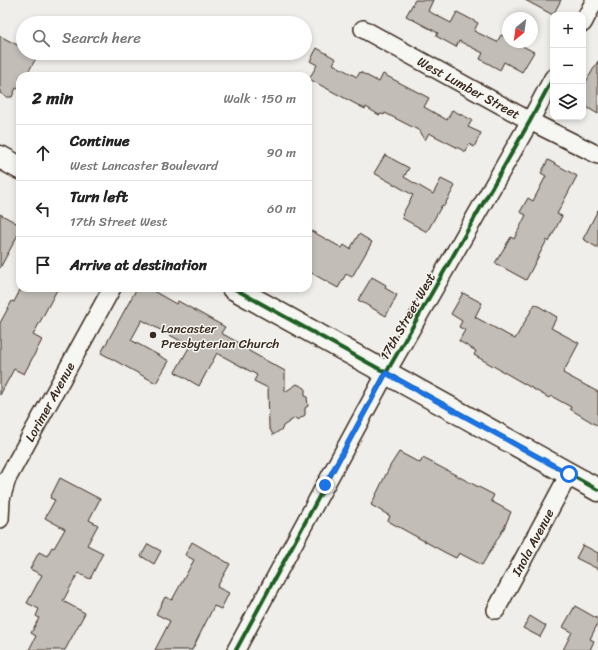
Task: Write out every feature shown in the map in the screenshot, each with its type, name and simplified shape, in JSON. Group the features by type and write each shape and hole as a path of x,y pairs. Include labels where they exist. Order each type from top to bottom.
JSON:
{"street":[{"path":"586,17 595,0"},
{"name":"West Lumber Street","path":"363,29 530,121 598,155"},
{"name":"17th Street West","path":"236,650 386,373 550,84"},
{"path":"0,157 16,166"},
{"name":"Lorimer Avenue","path":"0,519 1,499 7,479 110,292"},
{"path":"241,292 598,490"},
{"name":"Inola Avenue","path":"496,610 569,474"}],"building":[{"path":"415,0 433,0 428,11 451,23 457,12 478,23 474,31 497,42 502,35 502,48 526,48 534,52 522,72 504,62 500,70 480,59 483,53 459,41 456,47 436,36 438,33 406,16"},
{"path":"525,0 561,0 555,12 550,12 550,13"},
{"path":"0,36 16,44 16,60 35,60 28,72 16,72 16,88 12,97 6,97 0,93"},
{"path":"317,48 336,59 333,64 357,77 360,72 379,82 383,74 429,98 424,107 447,120 452,110 472,120 468,127 481,133 474,147 469,144 466,152 429,133 425,140 420,131 385,113 384,115 379,115 366,107 365,109 312,81 312,74 317,65 310,61 312,60"},
{"path":"598,61 598,114 586,107 586,82"},
{"path":"385,155 409,168 404,177 433,194 441,179 455,186 444,206 442,205 427,232 402,218 402,215 413,195 374,173"},
{"path":"548,160 577,176 557,214 562,216 549,242 547,240 526,280 495,263 511,237 514,239 526,215 520,212 528,198 533,201 546,176 541,173"},
{"path":"598,210 598,248 583,239"},
{"path":"0,214 16,223 16,238 0,268"},
{"path":"312,231 342,248 344,245 350,249 359,234 372,242 352,277 346,274 338,288 312,273"},
{"path":"372,277 386,285 385,288 397,295 386,316 358,300"},
{"path":"19,292 56,292 33,335 42,340 24,374 14,369 0,395 0,323 12,301 14,302"},
{"path":"135,292 155,292 176,304 178,301 225,327 221,333 285,371 285,392 297,384 305,388 305,396 307,397 308,406 305,408 305,415 298,420 295,418 273,435 269,427 268,388 254,381 257,375 217,353 199,386 175,372 190,346 142,320 131,340 169,361 156,383 101,353"},
{"path":"463,293 482,303 475,317 515,339 535,304 557,317 551,328 579,343 563,373 598,392 598,426 570,409 571,407 551,396 549,398 474,355 476,351 459,341 465,330 459,327 462,321 451,314"},
{"path":"399,452 420,463 423,458 494,495 491,501 511,512 504,528 482,565 459,553 456,558 444,552 388,521 390,516 371,505 390,466"},
{"path":"60,478 100,499 89,520 98,525 87,545 103,553 90,579 78,573 63,601 85,613 65,650 29,650 36,636 31,633 39,618 36,616 39,609 27,603 42,575 30,569 39,552 47,556 52,547 54,548 65,529 45,518 55,500 50,498"},
{"path":"192,542 230,564 217,587 229,593 221,609 214,606 192,650 155,650 170,621 156,614 165,597 172,600 194,560 185,555"},
{"path":"148,544 161,551 154,564 141,556"},
{"path":"583,545 598,553 598,569 576,558"},
{"path":"575,606 598,619 598,623 590,639 594,641 590,650 563,650 572,632 563,627"},
{"path":"530,616 546,626 540,637 523,628"}],"cycle path":[{"path":"236,650 386,373 550,84"},
{"path":"240,292 598,490"}],"place":[{"name":"Lancaster Presbyterian Church","path":"153,335"}],"route":[{"path":"325,485 386,373 569,474"}]}
